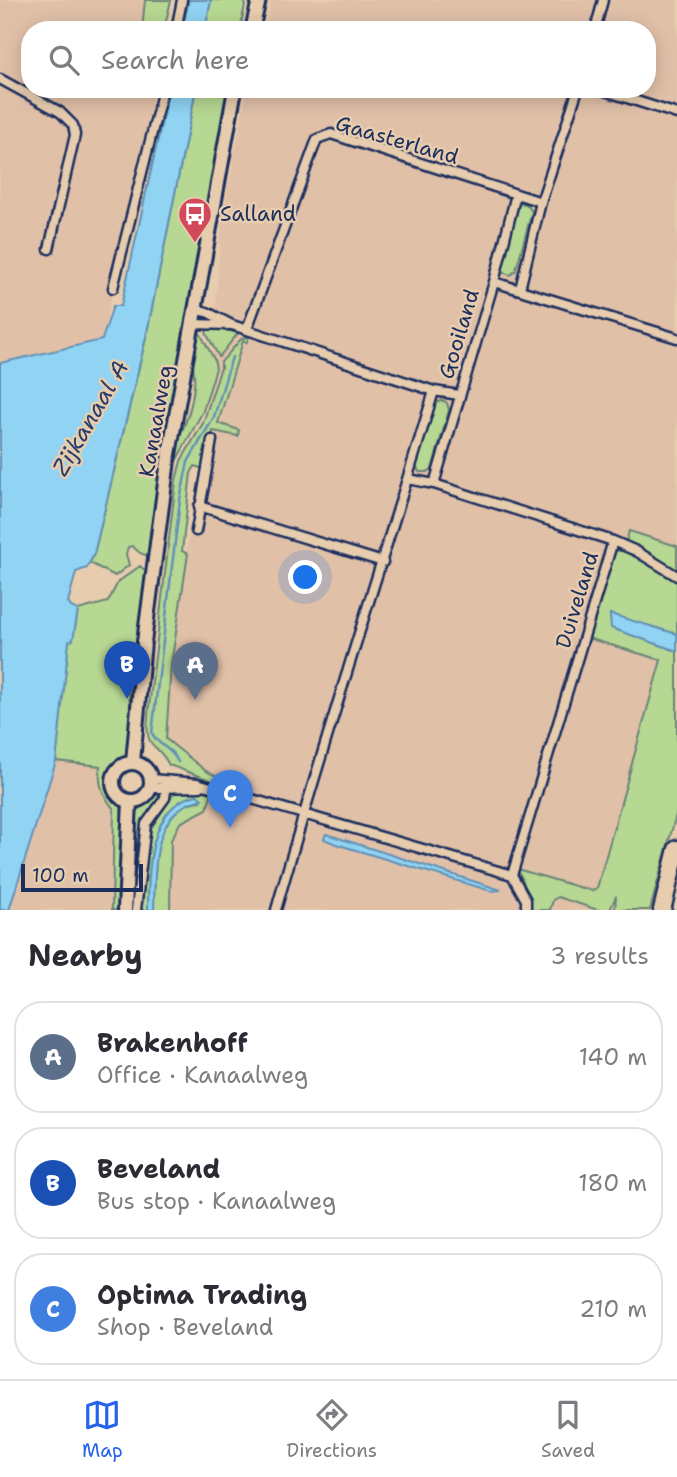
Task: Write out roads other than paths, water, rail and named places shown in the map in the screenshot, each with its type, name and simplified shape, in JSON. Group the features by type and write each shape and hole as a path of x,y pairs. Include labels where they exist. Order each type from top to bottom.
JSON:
{"highway":[{"path":"662,910 677,849"}],"main road":[{"path":"254,21 259,0"},
{"name":"Kanaalweg","path":"133,762 144,642 168,460 233,98"},
{"path":"133,762 145,767 151,783 143,798 130,801 120,798 114,790 112,780 116,770 123,764 133,762"},
{"path":"125,910 130,801"}],"street":[{"path":"178,21 182,0"},
{"path":"597,21 603,0"},
{"path":"0,79 21,91"},
{"path":"35,98 60,112 73,125 75,135 49,249"},
{"path":"113,288 161,98"},
{"path":"520,289 541,202 575,98"},
{"path":"627,98 677,114"},
{"name":"Gaasterland","path":"247,329 317,139 324,135 331,134 541,202"},
{"name":"Gooiland","path":"434,484 458,395 494,282 516,194"},
{"path":"494,282 677,338"},
{"path":"195,309 232,325 434,391 458,395"},
{"path":"192,324 232,325"},
{"name":"Gooiland","path":"276,910 303,813 434,391"},
{"path":"196,531 212,440"},
{"name":"Duiveland","path":"408,479 434,484 613,541 512,875"},
{"path":"200,506 383,562"},
{"path":"613,541 677,576"},
{"path":"151,783 189,781 207,785 267,805 303,813 512,875 519,883 526,900 526,910"},
{"path":"151,783 166,788 207,785"},
{"path":"136,910 146,824 164,798 166,788"}],"water":[{"path":"189,0 211,0 207,21 184,21"},
{"name":"Zijkanaal A","path":"167,98 194,98 146,337 94,554 87,568 76,572 68,602 78,610 73,640 69,641 56,761 9,910 0,910 0,363 102,340 113,306 121,306"},
{"path":"610,614 677,634 677,651 611,628"},
{"path":"197,795 202,799 187,804 175,813 161,837 155,866 154,910 148,910 151,858 160,825 169,811 181,801"},
{"path":"326,834 501,890 491,891 336,844 324,839"}],"waterway":[{"path":"178,762 152,733 180,500 188,462 214,417 232,357"}],"place":[{"name":"Salland","path":"195,244"},
{"name":"Beveland","path":"127,699"},
{"name":"Brakenhoff","path":"195,700"},
{"name":"Optima Trading","path":"230,828"}]}
